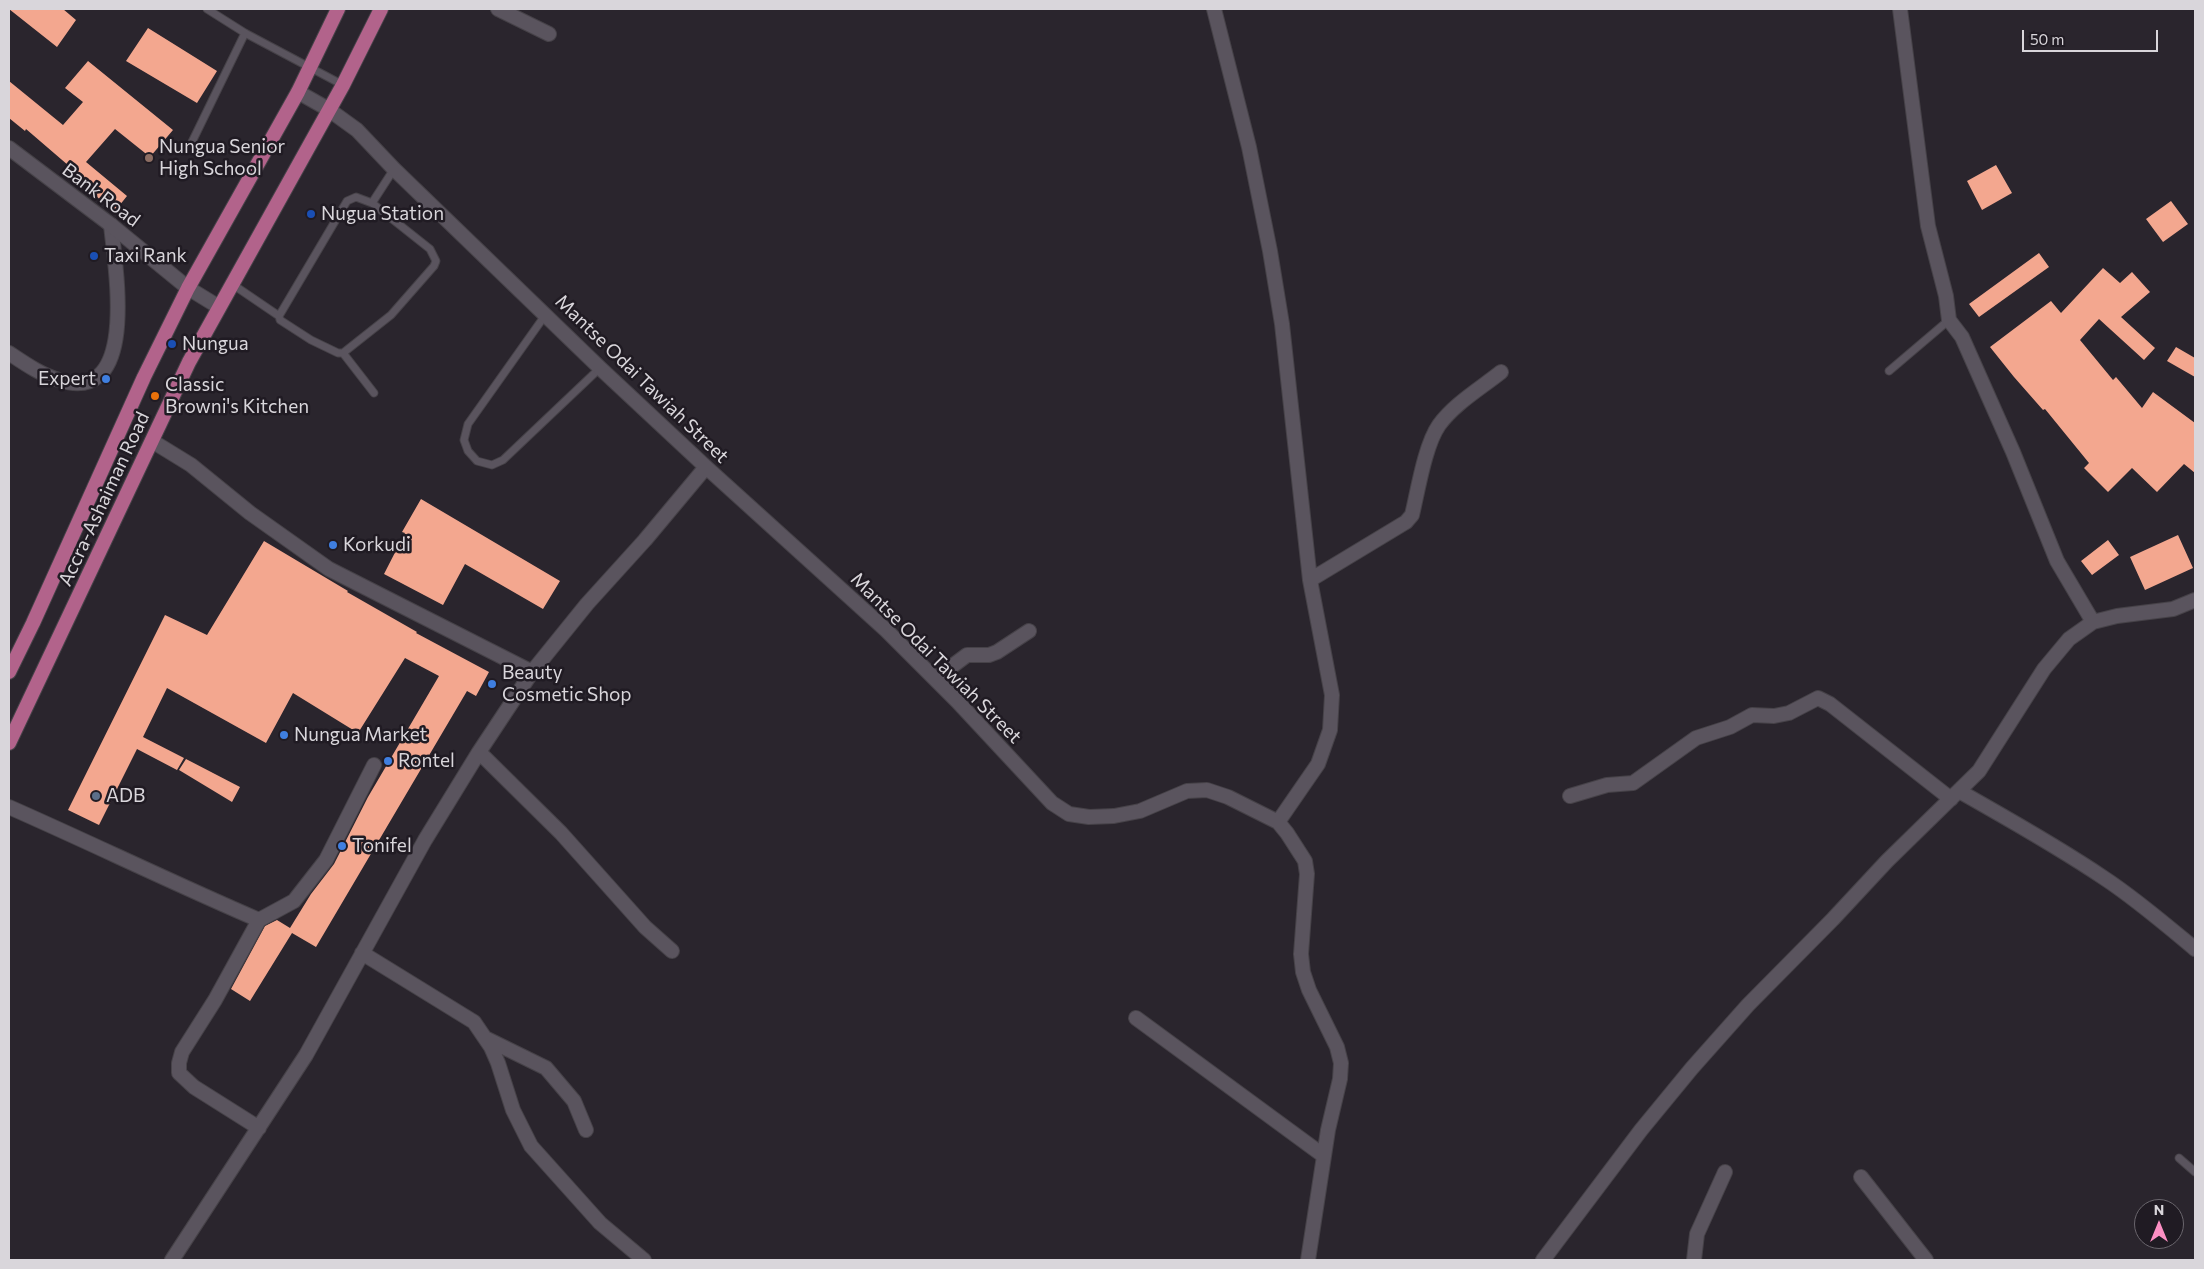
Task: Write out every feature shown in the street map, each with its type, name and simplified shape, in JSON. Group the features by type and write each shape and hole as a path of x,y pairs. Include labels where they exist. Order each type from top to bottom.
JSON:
{"main road":[{"name":"Accra-Ashaiman Road","path":"9,672 144,378 188,288 298,92 338,9"},
{"name":"Accra-Ashaiman Road","path":"9,743 189,362 343,85 381,9"}],"street":[{"path":"498,9 549,34"},
{"path":"1214,9 1249,147 1279,306 1310,580 1332,695 1330,730 1318,764 1278,822"},
{"path":"1900,9 1928,226 1946,296 1949,320 1962,337 2013,452 2056,561 2093,622"},
{"name":"Mantse Odai Tawiah Street","path":"298,92 328,109 357,130 394,169 600,368 879,624 935,679 1052,803 1069,814 1089,817 1114,816 1140,811 1187,791 1207,790 1228,797 1278,822 1304,861 1307,874 1301,954 1303,972 1309,990 1337,1046 1340,1062 1340,1078 1324,1156 1308,1260"},
{"name":"Bank Road","path":"9,148 110,225 188,288 219,306"},
{"path":"9,353 59,380 77,383 95,380 105,371 115,345 118,296 110,225"},
{"path":"1310,580 1406,522 1412,515 1434,434 1439,424 1501,372"},
{"path":"152,442 191,465 250,513 329,569 532,672"},
{"path":"172,1260 306,1055 425,840 478,752 532,672 587,604 645,540 706,467"},
{"path":"1543,1260 1641,1130 1748,1005 1978,771 1991,754 2005,727 2044,669 2069,639 2093,622 2117,616 2173,609 2195,600"},
{"path":"935,679 967,655 997,652 1029,631"},
{"path":"1570,796 1607,785 1633,783 1696,738 1730,727 1752,715 1774,716 1789,713 1818,698 1830,704 1955,795 2052,844 2104,878 2139,902 2195,948"},
{"path":"478,752 561,833 645,927 672,951"},
{"path":"259,1128 194,1087 179,1072 178,1064 182,1052 215,1000 259,920 294,901 326,860 374,765"},
{"path":"9,807 104,849 180,886 259,920"},
{"path":"362,953 474,1022 487,1039 498,1062 513,1110 531,1146 600,1223 644,1260"},
{"path":"1136,1018 1324,1156"},
{"path":"487,1039 546,1068 574,1101 586,1130"},
{"path":"1694,1260 1697,1234 1724,1172"},
{"path":"1861,1177 1926,1260"}],"lane":[{"path":"207,9 245,33 343,85"},
{"path":"191,144 245,33"},
{"path":"372,203 394,169"},
{"path":"232,284 279,316 280,320 311,340 338,353 343,353 391,315 434,266 436,261 430,249 372,203 356,197 347,201 279,316"},
{"path":"546,314 468,424 464,440 468,451 477,461 492,465 503,460 600,368"},
{"path":"1889,370 1949,320"},
{"path":"343,353 374,393"},
{"path":"2179,1158 2195,1172"}],"building":[{"path":"9,9 63,9 76,20 57,47"},
{"path":"148,28 217,71 197,103 126,61"},
{"path":"88,61 173,130 150,157 115,129 86,162 127,196 115,211 79,183 83,178 26,129 25,131 9,118 9,81 63,125 83,102 65,88"},
{"path":"1996,165 2012,193 1982,210 1967,181"},
{"path":"2171,201 2188,224 2163,242 2146,219"},
{"path":"2039,253 2049,267 1979,317 1969,304"},
{"path":"2103,268 2120,283 2132,272 2150,292 2121,317 2155,348 2144,360 2099,319 2080,340 2113,380 2116,377 2142,408 2153,392 2195,423 2195,473 2184,464 2157,492 2132,468 2108,492 2084,468 2089,463 2045,409 2043,410 1990,347 2051,301 2061,313"},
{"path":"2176,347 2195,358 2195,377 2167,361"},
{"path":"421,499 560,581 543,609 465,564 443,605 384,574 405,533 402,532"},
{"path":"2178,535 2193,568 2145,590 2130,557"},
{"path":"2108,540 2119,555 2092,575 2081,561"},
{"path":"264,541 416,633 489,672 476,696 467,691 316,947 292,933 250,1001 231,989 265,926 277,920 290,928 311,894 334,864 368,797 439,676 405,658 358,733 293,693 266,743 167,688 143,737 184,758 177,770 137,749 99,825 68,810 165,615 207,635"},
{"path":"186,759 240,787 232,802 179,770"}],"place":[{"name":"Nungua Senior High School","path":"149,158"},
{"name":"Nugua Station","path":"311,214"},
{"name":"Taxi Rank","path":"94,256"},
{"name":"Nungua","path":"172,344"},
{"name":"Expert","path":"106,379"},
{"name":"Classic Browni's Kitchen","path":"155,396"},
{"name":"Korkudi","path":"333,545"},
{"name":"Beauty Cosmetic Shop","path":"492,684"},
{"name":"Nungua Market","path":"284,735"},
{"name":"Rontel","path":"388,761"},
{"name":"ADB","path":"96,796"},
{"name":"Tonifel","path":"342,846"}]}
